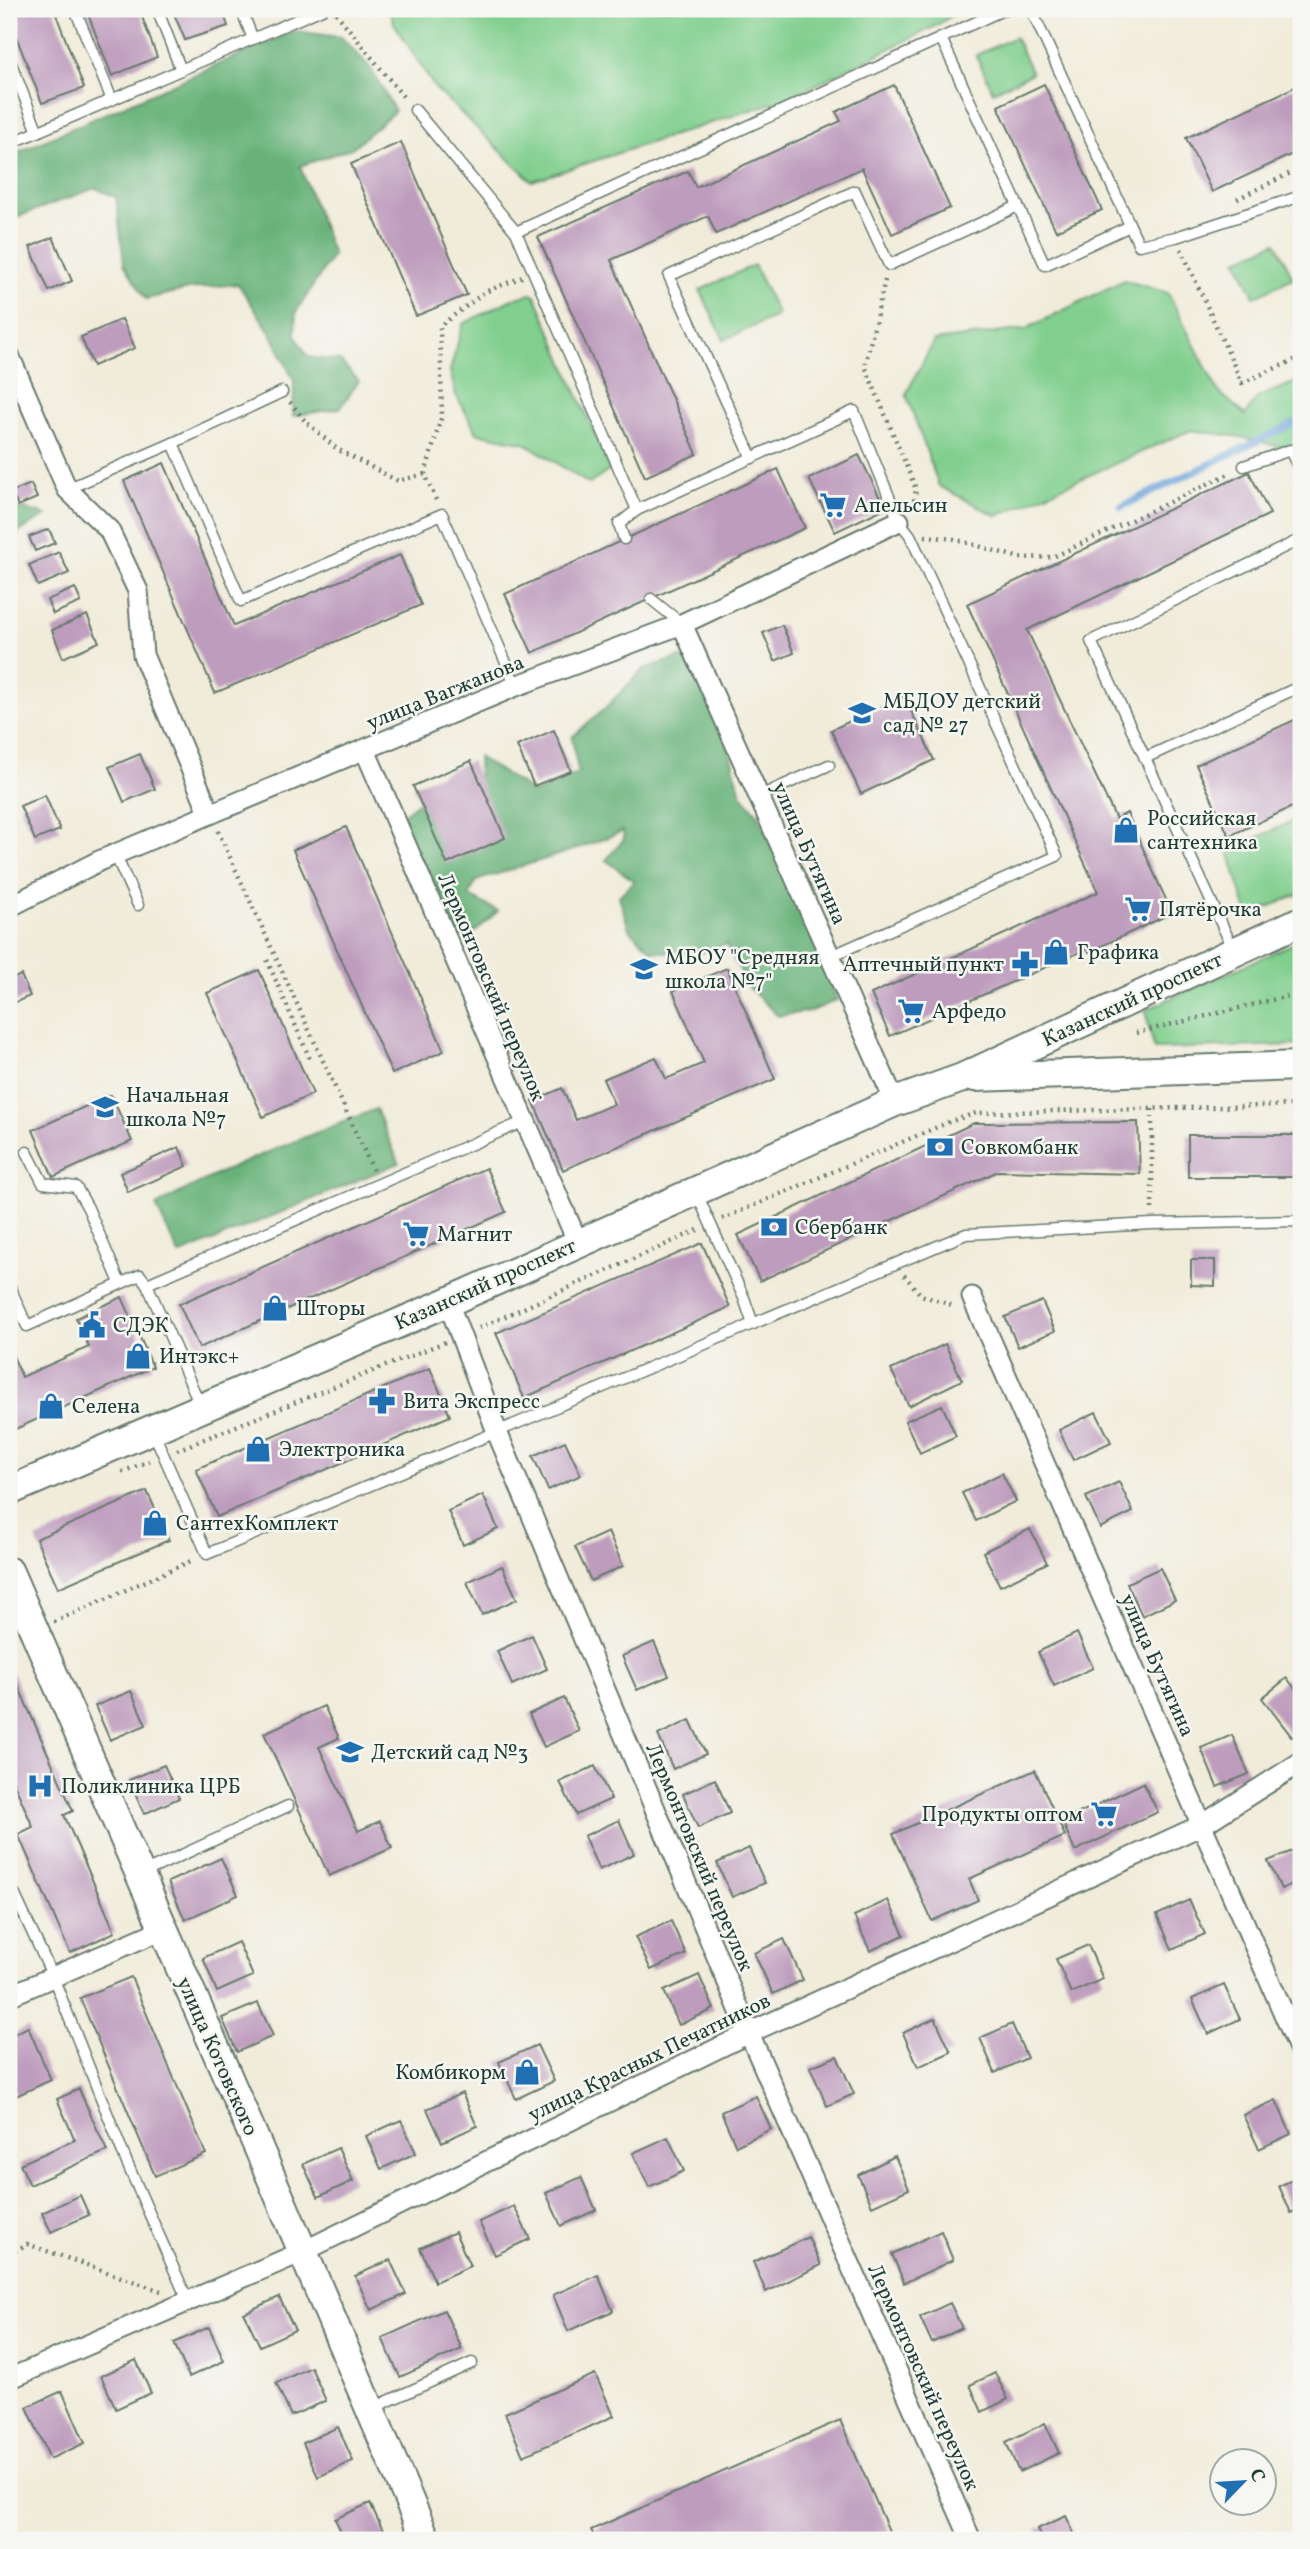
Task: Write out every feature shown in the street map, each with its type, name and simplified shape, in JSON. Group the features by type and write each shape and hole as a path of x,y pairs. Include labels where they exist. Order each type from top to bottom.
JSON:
{"street":[{"path":"9,355 67,489 109,530 138,591 144,655 210,814"},
{"name":"улица Вагжанова","path":"9,907 115,854 516,687 682,624 905,528"},
{"name":"улица Бутягина","path":"682,624 895,1102"},
{"name":"Лермонтовский переулок","path":"365,750 578,1243"},
{"name":"Казанский проспект","path":"9,1491 158,1443 201,1408 448,1302 895,1102 962,1078 1301,921"},
{"name":"Казанский проспект","path":"962,1078 1301,1066"},
{"name":"Лермонтовский переулок","path":"448,1302 497,1432 749,2033 971,2540"},
{"name":"улица Бутягина","path":"976,1306 1301,2053"},
{"name":"улица Котовского","path":"9,1572 426,2540"},
{"name":"улица Красных Печатников","path":"9,2379 302,2252 749,2033 1202,1825 1301,1762"},
{"path":"9,1996 163,1929"}],"lane":[{"path":"75,9 111,100"},
{"path":"156,9 181,70"},
{"path":"241,9 253,39"},
{"path":"9,144 322,9"},
{"path":"516,232 1005,9"},
{"path":"1031,9 1139,245 1176,237 1301,196"},
{"path":"941,38 1045,265 1130,226"},
{"path":"9,58 38,132"},
{"path":"415,110 516,232 638,510"},
{"path":"752,458 669,276 855,191 889,265 1018,206"},
{"path":"67,489 282,392"},
{"path":"624,539 619,524 638,510 854,411 905,528 1057,856 831,956"},
{"path":"173,443 241,601 442,514 516,687"},
{"path":"1244,466 1290,450 1301,472"},
{"path":"1234,951 1091,641 1301,538"},
{"path":"651,599 682,624"},
{"path":"1145,758 1301,686"},
{"path":"760,796 829,765"},
{"path":"115,854 138,905"},
{"path":"147,1284 525,1121"},
{"path":"27,1152 44,1183 76,1187 88,1208 120,1283"},
{"path":"695,1190 753,1324"},
{"path":"158,1443 207,1554 966,1234 1152,1224 1301,1221"},
{"path":"9,1285 27,1326 140,1275 147,1284 201,1408"},
{"path":"139,1874 288,1806"},
{"path":"10,1888 53,1977 127,2163 188,2301"},
{"path":"370,2409 472,2363"}],"path":[{"path":"333,9 415,110"},
{"path":"1176,237 1242,383 1301,357"},
{"path":"889,265 865,366 916,489 905,528 1020,558 1053,557 1244,466"},
{"path":"442,514 425,474 442,415 440,326 485,292 533,272"},
{"path":"282,392 305,421 337,449 398,481 425,474"},
{"path":"210,814 379,1184"},
{"path":"267,960 310,1059"},
{"path":"1136,1033 1301,992"},
{"path":"112,1476 158,1443 461,1336 711,1224 949,1122 976,1113 1301,1105"},
{"path":"1152,1109 1152,1224"},
{"path":"894,1264 921,1295 976,1306"},
{"path":"34,1631 207,1554"},
{"path":"9,2255 27,2244 188,2301"}],"green space":[{"path":"389,9 961,9 936,26 791,97 532,181 435,88 395,25"},
{"path":"294,31 341,37 370,67 395,111 352,148 300,166 333,255 296,312 295,335 308,357 340,361 359,381 340,408 293,416 294,381 272,335 238,284 189,289 146,299 124,264 116,197 95,188 9,220 9,156"},
{"path":"1015,37 1032,73 993,92 976,55"},
{"path":"1276,242 1293,278 1254,297 1237,260"},
{"path":"754,265 778,315 724,340 700,290"},
{"path":"1124,280 1168,293 1218,391 1245,415 1258,397 1301,380 1301,463 1284,448 1241,437 1191,430 997,516 939,486 906,394 934,341 1026,329"},
{"path":"535,295 610,470 589,484 525,443 477,433 456,395 450,371 463,324 510,300"},
{"path":"25,509 47,515 9,538 9,510"},
{"path":"681,657 695,667 726,737 741,794 758,814 818,948 837,1000 812,1011 778,1016 750,989 726,944 693,955 652,951 629,929 619,896 634,881 606,860 624,839 623,831 569,852 476,881 469,896 498,911 475,932 450,940 399,819 416,803 454,796 479,785 478,757 535,793 578,773 572,737 644,669"},
{"path":"1301,817 1301,893 1248,916 1229,851"},
{"path":"1301,940 1301,1045 1154,1049 1145,1010"},
{"path":"376,1109 399,1163 179,1255 156,1206 236,1166"}],"building":[{"path":"9,9 54,9 84,88 42,103 9,18"},
{"path":"86,9 139,9 157,57 112,76"},
{"path":"172,9 222,9 228,26 185,40"},
{"path":"1044,84 1102,210 1056,231 998,106"},
{"path":"1301,84 1301,150 1212,192 1186,138"},
{"path":"894,85 950,208 892,234 862,168 716,234 708,216 611,260 697,454 645,477 538,237 688,171 696,187 841,121 836,112"},
{"path":"401,142 467,295 416,316 351,164"},
{"path":"53,237 72,281 49,291 30,247"},
{"path":"122,319 135,348 93,366 81,337"},
{"path":"859,455 885,508 835,532 809,479"},
{"path":"164,463 234,626 400,555 421,605 215,693 124,481"},
{"path":"778,469 805,528 532,653 505,594"},
{"path":"1249,472 1270,514 1027,630 1116,819 1127,813 1172,913 1089,952 1087,949 890,1036 871,994 1098,892 967,604"},
{"path":"31,484 37,498 18,506 11,492"},
{"path":"49,529 55,543 35,551 29,537"},
{"path":"59,552 69,573 38,586 29,565"},
{"path":"75,588 81,602 53,614 47,600"},
{"path":"87,615 99,642 63,658 52,630"},
{"path":"782,625 794,653 775,661 763,633"},
{"path":"904,696 934,760 861,794 831,730"},
{"path":"1301,717 1301,803 1229,836 1196,765"},
{"path":"554,730 571,771 534,786 517,746"},
{"path":"140,754 155,789 124,802 109,767"},
{"path":"471,761 505,838 447,864 413,786"},
{"path":"45,795 60,830 35,840 20,806"},
{"path":"346,827 444,1051 392,1074 293,850"},
{"path":"727,968 775,1079 563,1170 533,1101 562,1088 576,1120 614,1104 603,1079 656,1057 666,1079 704,1063 673,991"},
{"path":"259,970 313,1094 263,1117 207,993"},
{"path":"21,975 30,996 9,1005 9,980"},
{"path":"111,1095 132,1141 53,1177 33,1130"},
{"path":"1138,1122 1140,1174 998,1171 760,1281 738,1235 974,1123"},
{"path":"1188,1135 1301,1135 1301,1177 1188,1177"},
{"path":"179,1147 187,1166 128,1192 120,1173"},
{"path":"486,1168 506,1212 199,1348 179,1304"},
{"path":"702,1243 730,1307 524,1398 496,1333"},
{"path":"1191,1260 1215,1260 1215,1286 1191,1285"},
{"path":"122,1297 153,1367 9,1432 9,1347 22,1377 89,1347 76,1318"},
{"path":"1042,1301 1055,1331 1018,1347 1005,1317"},
{"path":"945,1344 962,1380 909,1406 891,1370"},
{"path":"430,1368 450,1416 217,1517 196,1469"},
{"path":"942,1405 956,1436 920,1453 905,1421"},
{"path":"1096,1412 1111,1442 1073,1460 1059,1430"},
{"path":"565,1441 581,1475 548,1490 533,1456"},
{"path":"1002,1473 1016,1501 976,1521 962,1493"},
{"path":"1119,1482 1133,1512 1100,1528 1086,1497"},
{"path":"147,1491 169,1540 58,1588 36,1539"},
{"path":"483,1495 498,1529 463,1545 448,1511"},
{"path":"1030,1529 1047,1563 1000,1586 983,1552"},
{"path":"608,1532 623,1566 591,1581 575,1547"},
{"path":"502,1566 517,1599 482,1615 467,1582"},
{"path":"1160,1568 1175,1600 1142,1616 1127,1583"},
{"path":"1077,1633 1093,1668 1054,1686 1038,1652"},
{"path":"532,1635 547,1669 512,1685 497,1651"},
{"path":"654,1642 669,1676 637,1690 622,1656"},
{"path":"9,1665 73,1811 64,1815 115,1932 70,1953 18,1834 33,1827 9,1772"},
{"path":"1287,1678 1301,1697 1301,1730 1292,1737 1262,1698"},
{"path":"131,1691 146,1725 110,1740 95,1706"},
{"path":"564,1698 579,1731 544,1747 529,1714"},
{"path":"324,1706 339,1738 319,1747 358,1831 380,1821 392,1848 329,1876 264,1733"},
{"path":"690,1720 706,1754 673,1769 658,1735"},
{"path":"1232,1735 1249,1774 1217,1787 1201,1748"},
{"path":"164,1765 179,1798 144,1814 129,1780"},
{"path":"595,1766 611,1799 576,1815 560,1782"},
{"path":"1035,1770 1065,1836 969,1879 978,1900 932,1921 893,1834"},
{"path":"715,1779 730,1813 698,1828 683,1794"},
{"path":"1143,1783 1158,1812 1075,1851 1062,1821"},
{"path":"619,1820 634,1854 599,1870 584,1836"},
{"path":"749,1848 765,1883 732,1897 717,1863"},
{"path":"1297,1849 1301,1859 1301,1880 1281,1889 1268,1861"},
{"path":"221,1858 238,1895 185,1920 168,1882"},
{"path":"888,1900 904,1935 870,1951 854,1916"},
{"path":"1189,1900 1205,1934 1172,1949 1157,1915"},
{"path":"671,1921 686,1954 651,1970 635,1937"},
{"path":"784,1939 803,1980 773,1994 754,1953"},
{"path":"238,1942 253,1976 217,1992 203,1958"},
{"path":"1088,1945 1103,1979 1071,1993 1056,1959"},
{"path":"699,1975 714,2009 679,2025 664,1991"},
{"path":"131,1977 206,2154 155,2176 80,1998"},
{"path":"1224,1985 1240,2019 1208,2034 1192,1999"},
{"path":"258,2003 273,2036 237,2052 222,2018"},
{"path":"935,2018 951,2052 918,2067 903,2033"},
{"path":"1012,2024 1027,2058 995,2073 980,2038"},
{"path":"28,2027 51,2080 16,2096 9,2079 9,2036"},
{"name":"Комбикорм","path":"537,2045 554,2081 516,2099 499,2062"},
{"path":"837,2056 854,2094 827,2106 810,2067"},
{"path":"79,2089 107,2151 30,2185 20,2164 75,2140 57,2099"},
{"path":"462,2093 477,2126 442,2142 427,2109"},
{"path":"756,2096 771,2129 736,2146 721,2112"},
{"path":"1276,2100 1291,2134 1259,2149 1243,2115"},
{"path":"401,2120 416,2153 381,2169 366,2136"},
{"path":"668,2137 684,2171 649,2187 633,2153"},
{"path":"338,2148 353,2181 318,2197 303,2164"},
{"path":"895,2156 909,2189 872,2206 858,2175"},
{"path":"1301,2176 1301,2208 1291,2213 1279,2186"},
{"path":"581,2177 596,2210 561,2226 546,2193"},
{"path":"80,2195 89,2215 51,2232 42,2213"},
{"path":"514,2206 530,2239 495,2255 479,2222"},
{"path":"941,2231 953,2260 904,2283 892,2254"},
{"path":"455,2232 470,2266 435,2282 420,2248"},
{"path":"808,2237 821,2265 766,2292 753,2262"},
{"path":"390,2260 406,2294 371,2310 355,2276"},
{"path":"598,2275 613,2311 568,2331 553,2295"},
{"path":"279,2297 295,2330 260,2346 244,2313"},
{"path":"950,2303 962,2328 932,2343 920,2317"},
{"path":"444,2310 462,2349 400,2377 382,2338"},
{"path":"209,2327 224,2361 189,2377 174,2343"},
{"path":"136,2360 151,2393 116,2409 101,2376"},
{"path":"311,2367 326,2401 291,2416 276,2383"},
{"path":"995,2373 1008,2399 982,2412 970,2385"},
{"path":"595,2374 614,2416 523,2456 505,2413"},
{"path":"62,2391 85,2443 50,2459 27,2407"},
{"path":"840,2420 893,2540 596,2540 591,2530"},
{"path":"1045,2423 1059,2453 1019,2472 1006,2442"},
{"path":"338,2427 353,2461 318,2477 303,2443"},
{"path":"370,2503 386,2537 378,2540 345,2540 335,2519"},
{"path":"1066,2516 1077,2540 1042,2540 1037,2529"}],"waterway":[{"path":"1121,507 1301,420"}],"place":[{"name":"Апельсин","path":"833,505"},
{"name":"МБДОУ детский сад № 27","path":"862,713"},
{"name":"Российская сантехника","path":"1126,830"},
{"name":"Пятёрочка","path":"1138,909"},
{"name":"Графика","path":"1056,952"},
{"name":"Аптечный пункт","path":"1025,964"},
{"name":"МБОУ \"Средняя школа №7\"","path":"644,969"},
{"name":"Арфедо","path":"911,1011"},
{"name":"Начальная школа №7","path":"105,1107"},
{"name":"Совкомбанк","path":"940,1147"},
{"name":"Сбербанк","path":"774,1227"},
{"name":"Магнит","path":"416,1234"},
{"name":"Шторы","path":"275,1308"},
{"name":"СДЭК","path":"92,1325"},
{"name":"Интэкс+","path":"138,1356"},
{"name":"Вита Экспресс","path":"382,1401"},
{"name":"Селена","path":"51,1406"},
{"name":"Электроника","path":"258,1449"},
{"name":"СантехКомплект","path":"155,1523"},
{"name":"Детский сад №3","path":"350,1752"},
{"name":"Поликлиника ЦРБ","path":"40,1786"},
{"name":"Продукты оптом","path":"1104,1814"},
{"name":"Комбикорм","path":"527,2072"}]}
